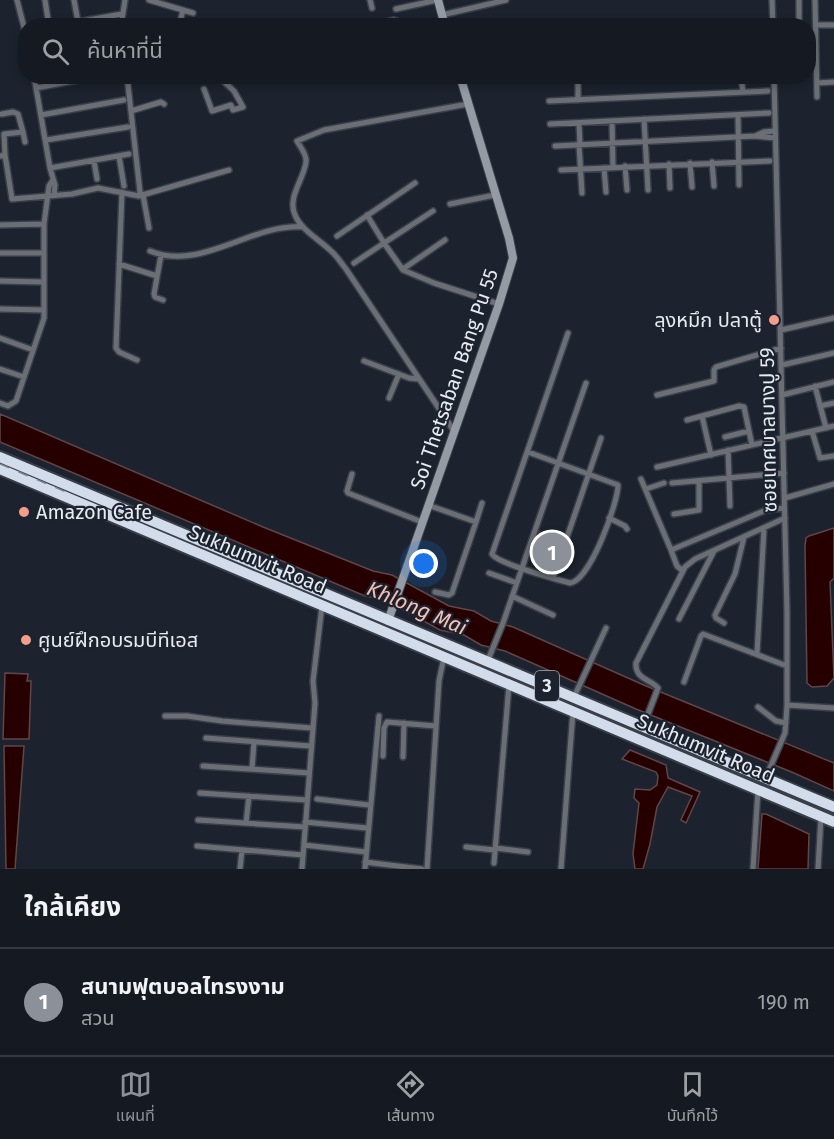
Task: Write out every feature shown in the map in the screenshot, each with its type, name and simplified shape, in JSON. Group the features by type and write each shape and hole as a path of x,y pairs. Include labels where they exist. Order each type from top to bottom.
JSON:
{"highway":[{"name":"Sukhumvit Road","path":"0,457 259,566 489,656 573,697 645,722 767,774 834,807"},
{"name":"Sukhumvit Road","path":"0,470 834,822"},
{"path":"254,577 259,566"}],"street":[{"path":"17,0 21,18"},
{"path":"45,0 48,18"},
{"path":"74,0 77,18"},
{"path":"122,18 125,0"},
{"path":"149,0 193,13"},
{"path":"370,0 372,8"},
{"path":"396,9 438,0 443,18"},
{"path":"442,15 506,0"},
{"path":"772,0 773,18"},
{"path":"799,0 799,18"},
{"path":"815,0 816,18"},
{"path":"181,18 183,10"},
{"path":"100,18 122,14"},
{"path":"817,97 816,25 834,24"},
{"path":"817,83 834,82"},
{"path":"0,403 8,406 14,404 43,323 44,224 49,186 53,180 35,84"},
{"path":"36,88 57,84"},
{"path":"128,84 140,192 149,228"},
{"path":"204,89 212,111 231,105 233,111 243,107 234,91 227,84"},
{"name":"Soi Thetsaban Bang Pu 55","path":"390,616 499,304 513,254 462,84"},
{"path":"579,84 579,100"},
{"path":"742,84 743,92"},
{"name":"ซอยเทศบาลบางปู 59","path":"767,774 784,733 787,705 785,498 774,84"},
{"path":"549,102 768,91"},
{"path":"40,114 124,100"},
{"path":"131,111 161,102 164,104"},
{"path":"454,431 339,260 303,227 293,209 306,162 297,141 324,130 468,104"},
{"path":"2,114 13,112 18,114 25,142"},
{"path":"550,124 769,113"},
{"path":"738,115 739,184"},
{"path":"644,119 648,190"},
{"path":"612,121 613,167"},
{"path":"579,123 582,193"},
{"path":"46,140 128,127"},
{"path":"23,132 3,135 3,155 12,199 49,198 98,188 141,195 229,170"},
{"path":"555,146 775,135"},
{"path":"50,168 129,154"},
{"path":"118,156 122,192 116,348 119,352 137,360"},
{"path":"94,160 97,179"},
{"path":"561,170 770,161"},
{"path":"712,162 714,186"},
{"path":"690,163 692,187"},
{"path":"669,164 670,188"},
{"path":"625,166 627,190"},
{"path":"604,168 606,192"},
{"path":"337,236 415,183"},
{"path":"450,204 495,195"},
{"path":"354,263 433,211"},
{"path":"367,215 402,269 434,283 499,304"},
{"path":"0,225 44,224"},
{"path":"150,251 161,255 190,256 273,229 288,226 303,227"},
{"path":"402,269 445,240"},
{"path":"0,253 44,252"},
{"path":"161,255 154,296 163,300"},
{"path":"119,264 157,276"},
{"path":"0,281 43,282"},
{"path":"0,309 44,309"},
{"path":"781,330 834,318"},
{"path":"528,452 618,485 596,555 582,576 572,583 495,559 492,554 568,333"},
{"path":"0,338 33,350"},
{"path":"657,395 714,381 716,368 781,348"},
{"path":"782,365 834,353"},
{"path":"364,361 418,379"},
{"path":"0,369 24,377"},
{"path":"389,398 399,374"},
{"path":"489,656 503,623 586,382"},
{"path":"782,395 834,382"},
{"path":"815,386 826,428"},
{"path":"820,406 834,402"},
{"path":"687,420 741,406 745,409 752,445"},
{"path":"702,416 711,455"},
{"path":"657,467 834,426"},
{"path":"812,430 820,458 834,456"},
{"path":"725,437 749,431"},
{"path":"553,578 601,438"},
{"path":"728,450 730,506"},
{"path":"672,483 729,480 784,473"},
{"path":"352,474 348,493 422,522"},
{"path":"641,479 677,566 683,571"},
{"path":"674,514 699,510 699,482"},
{"path":"646,489 664,483"},
{"path":"785,498 834,484"},
{"path":"435,592 449,595 452,593 482,503"},
{"path":"428,505 476,522"},
{"path":"671,550 766,510 784,508"},
{"path":"609,518 627,529"},
{"path":"645,722 658,690 656,685 637,674 636,663 683,571 691,562 785,518"},
{"path":"757,654 764,528"},
{"path":"724,623 715,616 735,574 744,537"},
{"path":"679,619 714,551"},
{"path":"489,573 517,583"},
{"path":"512,596 553,615"},
{"path":"302,869 315,695 313,681 322,606"},
{"path":"573,697 606,628"},
{"path":"684,682 702,635 787,666"},
{"path":"427,869 439,681 444,657"},
{"path":"494,863 509,684"},
{"path":"787,705 834,708"},
{"path":"758,707 776,720 786,723"},
{"path":"561,869 573,711"},
{"path":"165,716 312,728"},
{"path":"378,716 365,866 422,869"},
{"path":"383,756 385,725 389,722 436,726"},
{"path":"403,757 404,723"},
{"path":"206,738 310,746"},
{"path":"252,769 254,742"},
{"path":"203,766 309,773"},
{"path":"753,869 758,790"},
{"path":"200,793 307,800"},
{"path":"246,823 249,796"},
{"path":"317,799 369,805"},
{"path":"818,869 821,816"},
{"path":"198,820 367,828"},
{"path":"304,845 366,852"},
{"path":"197,846 303,855"},
{"path":"466,847 528,852"},
{"path":"240,869 242,850"}],"shaded area":[{"path":"536,526 560,555 556,565 533,535"}],"water":[{"name":"Khlong Mai","path":"0,414 263,527 373,571 392,575 449,606 474,611 491,621 513,627 646,686 834,763 834,791 636,709 505,651 481,645 464,635 440,630 384,599 365,596 0,442"},
{"path":"834,528 834,578 830,582 834,678 827,686 812,687 807,683 806,538"},
{"path":"5,673 28,674 27,681 31,681 29,739 3,739"},
{"path":"4,746 24,746 15,869 6,869"},
{"path":"630,750 666,765 668,778 700,792 686,823 681,820 692,796 668,787 657,807 643,869 635,869 633,854 639,803 634,798 635,789 650,790 657,785 658,776 656,772 622,759"},
{"path":"762,814 809,834 808,869 758,869"}],"railway":[{"path":"0,464 66,492"}],"place":[{"name":"ลุงหมึก ปลาตู้","path":"774,320"},
{"name":"Amazon Cafe","path":"24,512"},
{"name":"สนามฟุตบอลไทรงงาม","path":"552,552"},
{"name":"ศูนย์ฝึกอบรมบีทีเอส","path":"26,640"}]}
